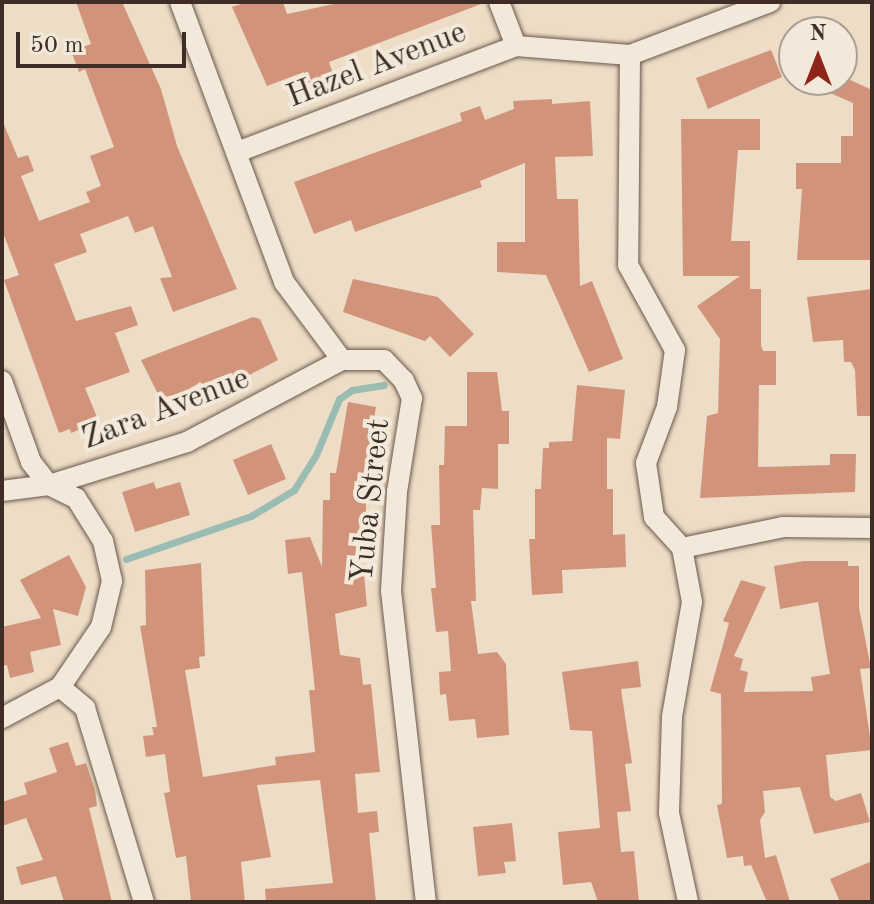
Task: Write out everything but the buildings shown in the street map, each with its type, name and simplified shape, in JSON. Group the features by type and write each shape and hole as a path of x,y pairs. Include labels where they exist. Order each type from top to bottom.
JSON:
{"street":[{"path":"180,2 284,282 342,360"},
{"path":"499,2 516,46"},
{"name":"Hazel Avenue","path":"237,152 516,46 630,55 770,2"},
{"path":"630,55 628,265 675,350 667,407 646,463 654,517 682,548 692,602 672,717 669,813 688,902"},
{"name":"Zara Avenue","path":"2,491 49,485 187,442 342,360"},
{"name":"Yuba Street","path":"342,360 384,360 412,398 397,492 391,591 426,902"},
{"path":"2,381 31,462 49,485 76,498 103,541 112,581 101,627 60,687 2,718"},
{"path":"682,548 783,527 872,528"},
{"path":"60,687 85,708 144,902"}],"waterway":[{"path":"126,559 251,516 294,490 315,457 339,399 352,390 384,385"}]}
